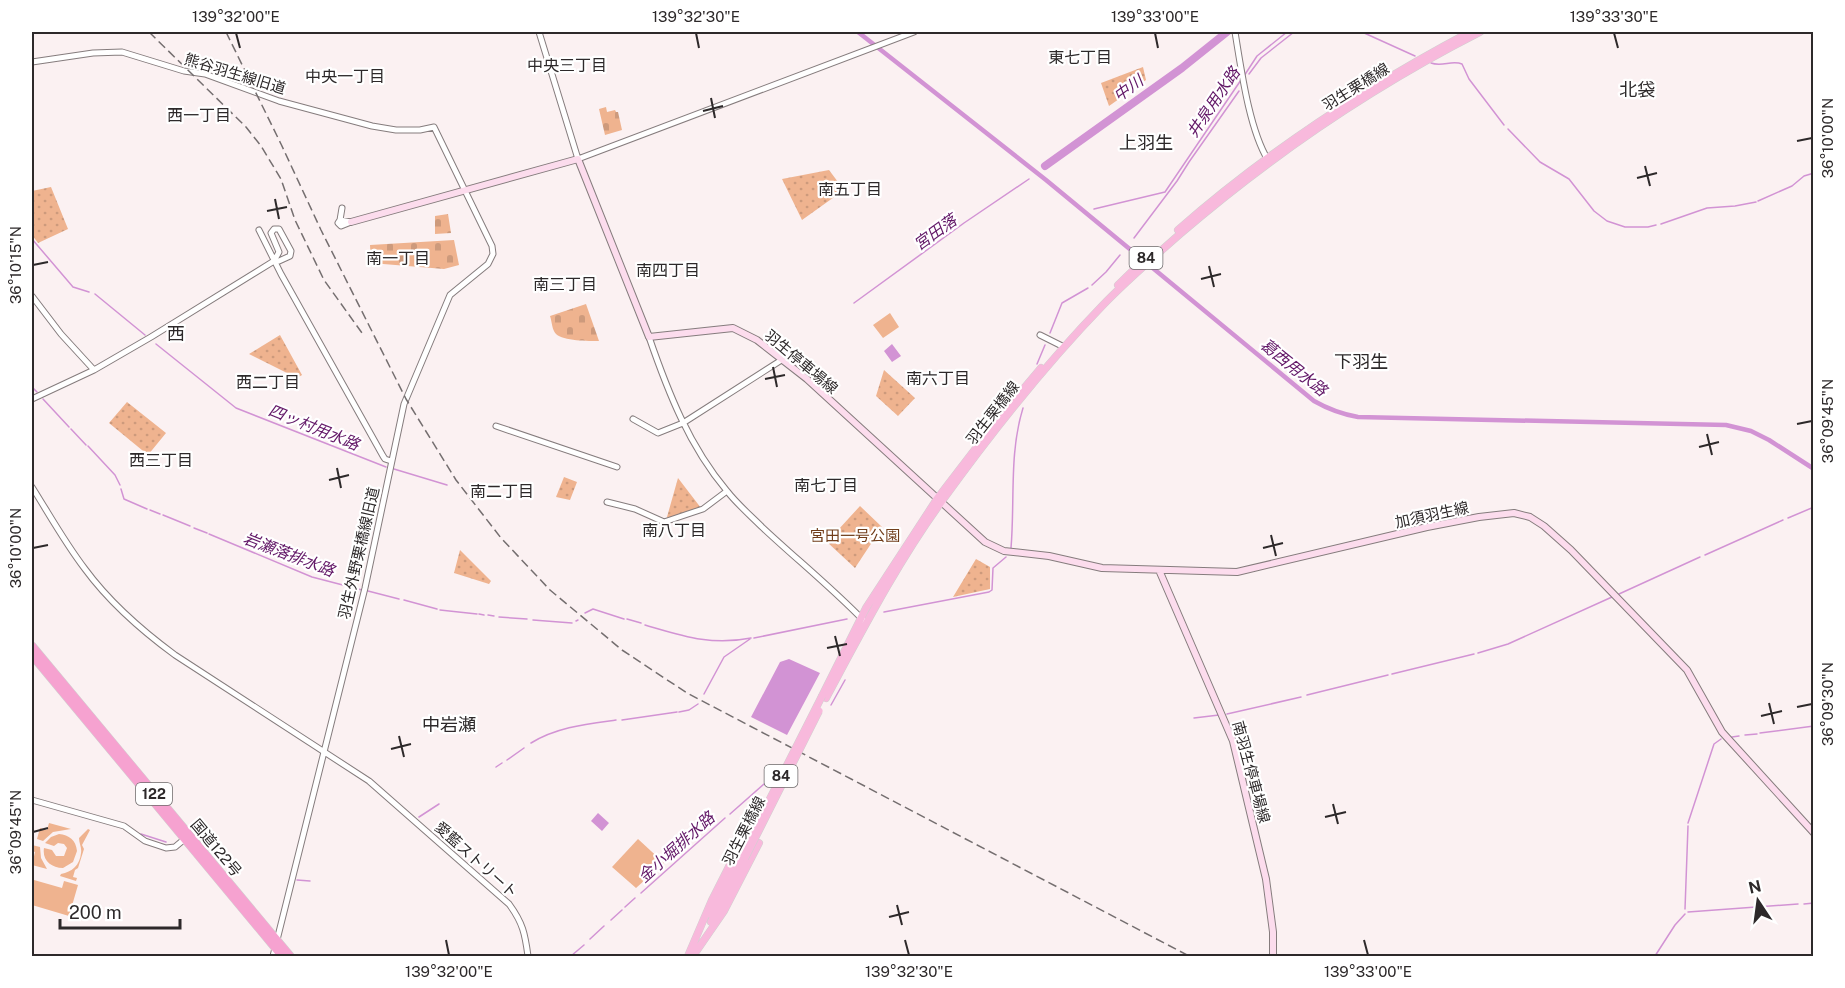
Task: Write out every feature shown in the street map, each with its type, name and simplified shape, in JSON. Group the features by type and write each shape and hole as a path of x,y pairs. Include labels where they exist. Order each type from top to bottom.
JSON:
{"highway":[{"name":"国道122号","path":"32,646 282,957"},
{"name":"国道122号","path":"32,655 186,838"},
{"name":"国道122号","path":"275,949 290,957"}],"main road":[{"name":"羽生栗橋線","path":"693,957 863,620 939,501 1062,346 1102,300 1214,198 1344,104 1421,57 1470,32"},
{"name":"羽生栗橋線","path":"1268,160 1407,71 1480,32"},
{"path":"351,222 579,159 648,337"},
{"name":"羽生停車場線","path":"648,337 733,328 757,340 807,379 939,501"},
{"name":"加須羽生線","path":"939,501 985,542 1004,551 1049,556 1102,568 1159,570 1237,572 1479,517 1514,513 1530,517 1571,550 1687,670 1722,732 1814,833"},
{"name":"南羽生停車場線","path":"1159,570 1233,741 1266,879 1273,932 1273,957"},
{"path":"688,957 712,900 747,831"},
{"path":"693,957 724,911 759,843"},
{"name":"羽生栗橋線","path":"688,957 743,857"}],"street":[{"path":"539,32 579,159 914,32"},
{"path":"1235,32 1248,100 1259,139 1268,160"},
{"name":"熊谷羽生線旧道","path":"32,62 93,53 122,52 184,71 205,74 260,95 372,126 396,130 420,130 434,127 463,190"},
{"name":"羽生外野栗橋線旧道","path":"275,949 364,588 404,404 450,295 488,264 493,254 492,246 463,190"},
{"path":"342,208 338,223 341,226 351,222"},
{"path":"32,399 94,370 274,261 288,257 291,253 279,229 274,229 271,233 279,252 274,261"},
{"path":"259,230 382,456 391,461"},
{"path":"32,296 61,334 94,370"},
{"path":"1040,335 1062,346"},
{"path":"648,337 667,389 683,423 700,454 727,491 863,620"},
{"path":"633,419 658,433 683,423 783,359"},
{"path":"496,426 617,467"},
{"name":"愛藍ストリート","path":"32,487 84,569 130,619 175,655 369,781 509,904 519,918 524,931 528,957"},
{"path":"607,502 635,509 664,522 703,509 727,491"},
{"path":"32,800 124,826 145,842 166,848 175,847 186,838"}],"green space":[{"path":"1143,67 1146,80 1109,106 1101,83"},
{"path":"606,107 607,112 615,110 618,112 622,130 605,135 599,109"},
{"path":"829,170 844,190 802,220 782,179"},
{"path":"51,187 68,229 38,243 32,235 32,191"},
{"path":"448,214 451,233 435,234 435,216"},
{"path":"454,240 459,265 444,269 371,263 370,245"},
{"path":"586,304 599,341 570,339 556,334 550,316"},
{"path":"890,313 899,327 883,338 873,325"},
{"path":"280,335 302,375 297,378 249,354"},
{"path":"884,370 915,398 898,416 876,396"},
{"path":"127,402 166,433 148,455 109,423"},
{"path":"564,477 577,482 570,500 556,497"},
{"path":"678,478 701,508 668,518 667,517"},
{"name":"宮田一号公園","path":"860,506 882,527 855,568 827,542"},
{"path":"460,550 491,581 489,584 454,573"},
{"path":"976,559 990,567 990,589 953,597"},
{"path":"49,823 71,829 53,832 43,841 37,839 40,828 47,830"},
{"path":"88,829 90,830 82,845 84,849 73,877 77,878 76,881 60,876 72,870 77,864 81,851 79,838"},
{"path":"59,834 71,839 77,851 73,862 63,868 55,867 44,856 44,848 52,850 56,856 64,856 67,848 64,844 58,843 54,846 45,843 51,837"},
{"path":"638,839 664,863 636,888 612,867"},
{"path":"32,845 40,847 41,858 47,869 32,865 35,852 32,851"},
{"path":"34,880 62,888 64,881 78,885 69,916 32,905"}],"shaded area":[{"path":"892,344 901,356 892,362 884,351"},
{"path":"789,659 820,673 787,735 751,717 780,662"},
{"path":"598,813 609,823 602,831 591,821"}],"waterway":[{"name":"葛西用水路","path":"858,32 1046,180 1314,401 1324,406 1358,417 1726,425 1751,431 1814,469"},
{"name":"中川","path":"1045,166 1182,68 1227,32"},
{"name":"井泉用水路","path":"1244,76 1257,56 1287,32"},
{"name":"井泉用水路","path":"1249,74 1261,58 1294,32"},
{"path":"1362,32 1415,56"},
{"path":"1431,63 1462,64 1469,79 1504,125"},
{"name":"井泉用水路","path":"1094,209 1165,192 1241,80"},
{"name":"井泉用水路","path":"1134,238 1177,181 1239,91"},
{"path":"1508,129 1540,162 1569,179 1594,211 1607,221 1625,227 1656,225"},
{"path":"1758,201 1814,173"},
{"name":"宮田落","path":"854,303 1029,179"},
{"path":"1661,224 1707,208 1756,202"},
{"name":"四ッ村用水路","path":"32,239 73,287 89,292"},
{"name":"岩瀬落排水路","path":"1092,285 1120,255"},
{"name":"岩瀬落排水路","path":"1050,333 1062,303 1088,288"},
{"name":"四ッ村用水路","path":"95,294 145,335"},
{"name":"四ッ村用水路","path":"156,344 236,408 386,467"},
{"name":"岩瀬落排水路","path":"1037,364 1045,345"},
{"name":"岩瀬落排水路","path":"32,387 37,392"},
{"name":"岩瀬落排水路","path":"43,399 69,427"},
{"name":"岩瀬落排水路","path":"1011,548 1014,460 1023,408"},
{"name":"岩瀬落排水路","path":"71,429 86,445"},
{"name":"岩瀬落排水路","path":"88,446 115,475 120,485"},
{"name":"四ッ村用水路","path":"394,469 447,485"},
{"name":"岩瀬落排水路","path":"121,489 124,499 147,509"},
{"path":"1788,518 1814,507"},
{"name":"岩瀬落排水路","path":"150,510 160,514"},
{"name":"岩瀬落排水路","path":"163,515 190,526"},
{"path":"1705,555 1783,520"},
{"name":"岩瀬落排水路","path":"194,528 207,533"},
{"name":"岩瀬落排水路","path":"209,534 312,577 362,590"},
{"name":"岩瀬落排水路","path":"884,612 989,592 992,590 993,568 1006,557"},
{"path":"1619,594 1700,557"},
{"name":"岩瀬落排水路","path":"368,591 399,599"},
{"path":"1478,653 1508,644 1612,597"},
{"name":"岩瀬落排水路","path":"404,600 437,609"},
{"name":"岩瀬落排水路","path":"585,613 593,609 624,619"},
{"name":"岩瀬落排水路","path":"440,610 477,614"},
{"name":"岩瀬落排水路","path":"479,614 484,615"},
{"name":"岩瀬落排水路","path":"488,615 494,616"},
{"name":"岩瀬落排水路","path":"499,617 527,619"},
{"name":"岩瀬落排水路","path":"627,619 641,623"},
{"name":"岩瀬落排水路","path":"754,638 847,619"},
{"name":"岩瀬落排水路","path":"533,620 572,623"},
{"name":"岩瀬落排水路","path":"645,625 710,640 751,638"},
{"path":"704,694 724,657 750,639"},
{"path":"1392,674 1474,654"},
{"path":"1307,695 1388,675"},
{"name":"金小堀排水路","path":"831,705 845,680"},
{"path":"1227,714 1301,697"},
{"path":"679,712 689,710 698,704"},
{"path":"622,720 677,712"},
{"path":"1194,718 1219,715"},
{"path":"531,743 562,730 616,720"},
{"path":"1760,733 1814,726"},
{"path":"1745,735 1757,734"},
{"path":"1732,737 1739,736"},
{"path":"1688,823 1714,744 1721,739"},
{"path":"507,760 524,748"},
{"path":"496,767 502,763"},
{"name":"金小堀排水路","path":"730,814 772,777"},
{"path":"419,817 439,804"},
{"name":"金小堀排水路","path":"641,893 725,818"},
{"path":"1685,909 1688,826"},
{"path":"141,834 166,842"},
{"path":"297,880 310,881"},
{"name":"金小堀排水路","path":"625,907 635,898"},
{"path":"1804,904 1814,903"},
{"path":"1688,912 1798,904"},
{"name":"金小堀排水路","path":"611,920 622,910"},
{"path":"1655,956 1685,914"},
{"name":"金小堀排水路","path":"590,939 604,926"},
{"name":"金小堀排水路","path":"571,956 584,945"}],"railway":[{"path":"149,32 246,127 261,146 281,179 295,220 324,280 362,333"},
{"path":"226,32 321,230 406,399 456,480 501,538 550,590 622,650 687,693 1189,956"}],"district":[{"name":"東七丁目","path":"1080,57"},
{"name":"中央三丁目","path":"567,65"},
{"name":"中央一丁目","path":"345,76"},
{"name":"北袋","path":"1637,90"},
{"name":"西一丁目","path":"199,115"},
{"name":"上羽生","path":"1146,143"},
{"name":"南五丁目","path":"850,189"},
{"name":"南一丁目","path":"398,258"},
{"name":"南四丁目","path":"668,270"},
{"name":"南三丁目","path":"565,284"},
{"name":"西","path":"176,334"},
{"name":"下羽生","path":"1361,362"},
{"name":"南六丁目","path":"938,378"},
{"name":"西二丁目","path":"268,382"},
{"name":"西三丁目","path":"161,460"},
{"name":"南七丁目","path":"826,485"},
{"name":"南二丁目","path":"502,491"},
{"name":"南八丁目","path":"674,530"},
{"name":"中岩瀬","path":"449,725"}]}
